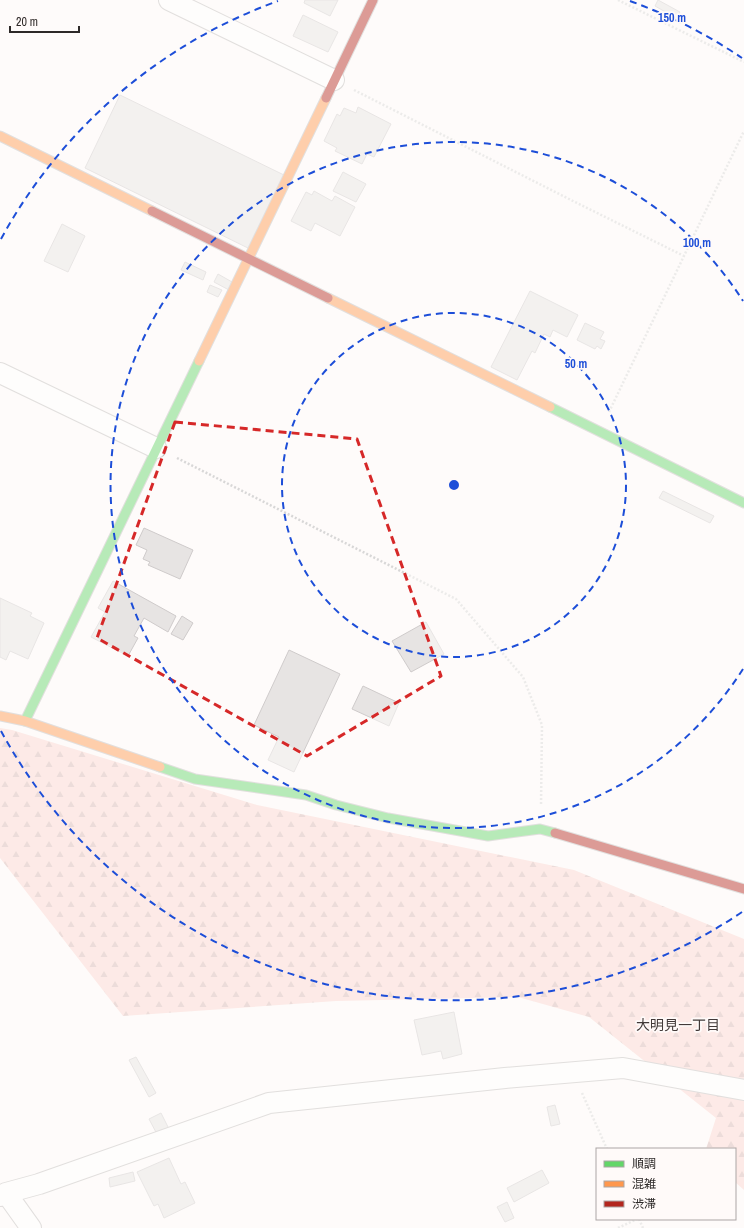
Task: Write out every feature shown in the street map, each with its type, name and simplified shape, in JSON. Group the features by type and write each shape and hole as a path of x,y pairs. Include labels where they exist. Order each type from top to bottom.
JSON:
{"street":[{"path":"169,0 334,80"},
{"path":"25,721 373,0"},
{"path":"0,136 744,503"},
{"path":"0,373 156,448"},
{"path":"0,716 25,721 195,779 306,795 336,805 388,818 488,836 540,829 744,889"},
{"path":"31,1228 3,1194 39,1184 269,1103 505,1078 623,1068 744,1090"}],"path":[{"path":"618,0 744,62"},
{"path":"334,80 684,256"},
{"path":"600,432 744,131"},
{"path":"156,448 456,598 523,677 542,725 542,795 540,829"},
{"path":"573,1073 607,1148"},
{"path":"618,1228 636,1220"}],"highlighted area":[{"path":"175,422 357,439 441,676 307,756 97,638"}],"green space":[{"path":"0,728 12,730 257,805 574,870 744,939 744,1190 736,1183 736,1148 706,1148 716,1118 589,1017 518,997 336,1001 123,1016 0,858"}],"building":[{"path":"305,0 338,0 330,16 304,3"},
{"path":"658,0 680,12 676,18 655,6"},
{"path":"303,15 338,32 328,52 293,36"},
{"path":"120,95 286,176 250,249 85,168"},
{"path":"358,107 391,124 374,157 367,154 362,164 335,151 337,148 324,141 337,114 340,116 344,108 356,113"},
{"path":"343,172 366,184 356,202 333,191"},
{"path":"314,191 332,201 335,196 355,207 340,236 315,223 311,231 291,221 306,192 312,195"},
{"path":"62,224 85,236 68,272 44,261"},
{"path":"185,262 206,272 203,280 181,270"},
{"path":"218,274 232,282 229,290 214,282"},
{"path":"210,285 222,290 218,297 207,292"},
{"path":"530,291 578,315 567,337 553,330 550,337 544,334 535,353 532,351 517,380 491,367"},
{"path":"585,323 604,332 600,339 605,341 601,349 597,346 595,349 577,340"},
{"path":"663,491 714,516 710,523 659,498"},
{"path":"144,528 193,550 180,579 148,565 150,562 143,559 147,550 136,545"},
{"path":"113,581 176,616 168,632 144,618 134,636 138,638 128,656 91,637 105,612 98,608"},
{"path":"0,598 32,613 30,616 44,623 28,659 10,651 6,660 0,657"},
{"path":"182,616 193,623 183,640 171,634"},
{"path":"426,622 444,654 411,672 392,641"},
{"path":"289,650 340,674 294,772 268,760 279,737 254,725"},
{"path":"363,686 399,703 389,726 352,709"},
{"path":"454,1012 462,1054 443,1059 441,1051 422,1055 414,1020"},
{"path":"136,1057 156,1093 149,1097 129,1060"},
{"path":"555,1105 560,1124 551,1126 547,1107"},
{"path":"161,1113 170,1131 158,1136 149,1119"},
{"path":"169,1158 181,1184 185,1182 195,1203 164,1218 158,1204 154,1206 137,1172"},
{"path":"542,1170 549,1183 514,1202 507,1188"},
{"path":"133,1172 135,1181 110,1187 109,1178"},
{"path":"507,1202 514,1218 505,1222 497,1207"}],"traffic: fast":[{"path":"25,721 199,361"},
{"path":"550,407 744,503"},
{"path":"160,767 195,779 306,795 336,805 388,818 488,836 540,829 555,833"}],"traffic: slow":[{"path":"199,361 326,98"},
{"path":"0,136 152,211"},
{"path":"328,298 550,407"},
{"path":"0,716 25,721 160,767"}],"traffic: jam":[{"path":"326,98 373,0"},
{"path":"152,211 328,298"},
{"path":"555,833 744,889"}],"district":[{"name":"大明見一丁目","path":"678,1025"}]}
